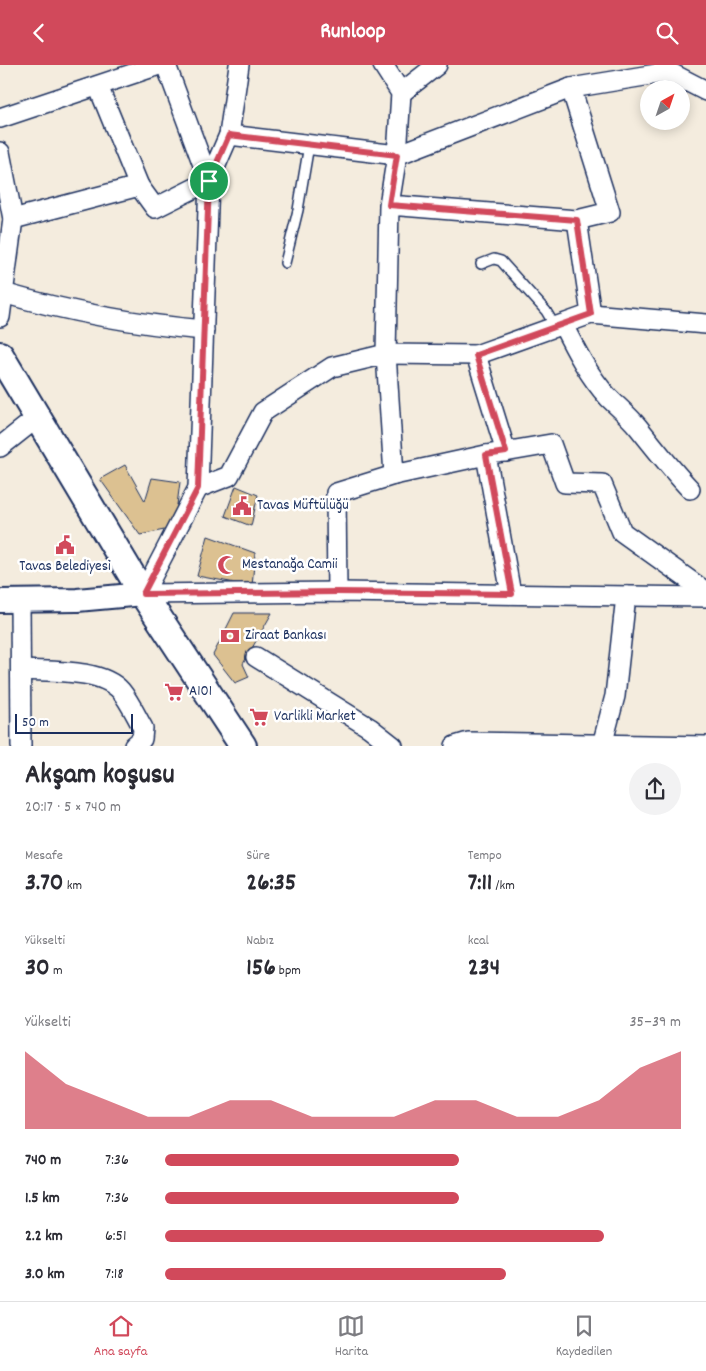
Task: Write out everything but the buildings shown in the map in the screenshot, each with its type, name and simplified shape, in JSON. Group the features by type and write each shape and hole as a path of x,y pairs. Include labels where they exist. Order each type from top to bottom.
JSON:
{"main road":[{"path":"4,370 38,417 143,594 244,746"}],"street":[{"path":"0,117 98,86 133,69 159,65"},
{"path":"166,65 209,181"},
{"path":"143,594 198,488 209,181 229,135 239,65"},
{"path":"383,65 401,93 397,155 389,205 386,354 394,475"},
{"path":"401,93 437,65"},
{"path":"229,135 397,155 571,87 666,68 706,91"},
{"path":"98,86 138,186 155,207 209,181"},
{"path":"389,205 577,220 610,212 571,87"},
{"path":"0,152 13,219 0,317"},
{"path":"13,219 138,186"},
{"path":"577,220 591,314"},
{"path":"3,293 37,303 106,318 204,330"},
{"path":"198,488 229,476 263,412 332,367 386,354 476,355 560,327 591,314 706,324"},
{"path":"560,327 594,379 637,425 690,489"},
{"path":"476,355 506,452"},
{"path":"0,447 38,417"},
{"path":"337,592 336,493 394,475 486,455 551,444 565,483 602,484 622,532 706,592"},
{"path":"486,455 512,594"},
{"path":"21,746 21,670 10,601 77,600 143,594 337,592 706,597"},
{"path":"602,745 615,696 626,596"},
{"path":"256,657 370,728 393,746"},
{"path":"21,670 87,674 109,681 121,691 144,728 142,739 134,746"},
{"path":"455,746 468,743 706,746"}],"lane":[{"path":"285,263 298,211 309,145"},
{"path":"481,264 494,259 501,261 560,327"}],"place":[{"name":"Tavas Müftülüğü","path":"242,506"},
{"name":"Tavas Belediyesi","path":"65,545"},
{"name":"Mestanağa Camii","path":"227,565"},
{"name":"Ziraat Bankası","path":"230,636"},
{"name":"A101","path":"174,692"},
{"name":"Varlikli Market","path":"259,717"}],"route":[{"path":"229,135 397,155 389,205 577,220 591,314 476,355 506,452 486,455 512,594 337,592 143,594 198,488 209,181 229,135"}]}
